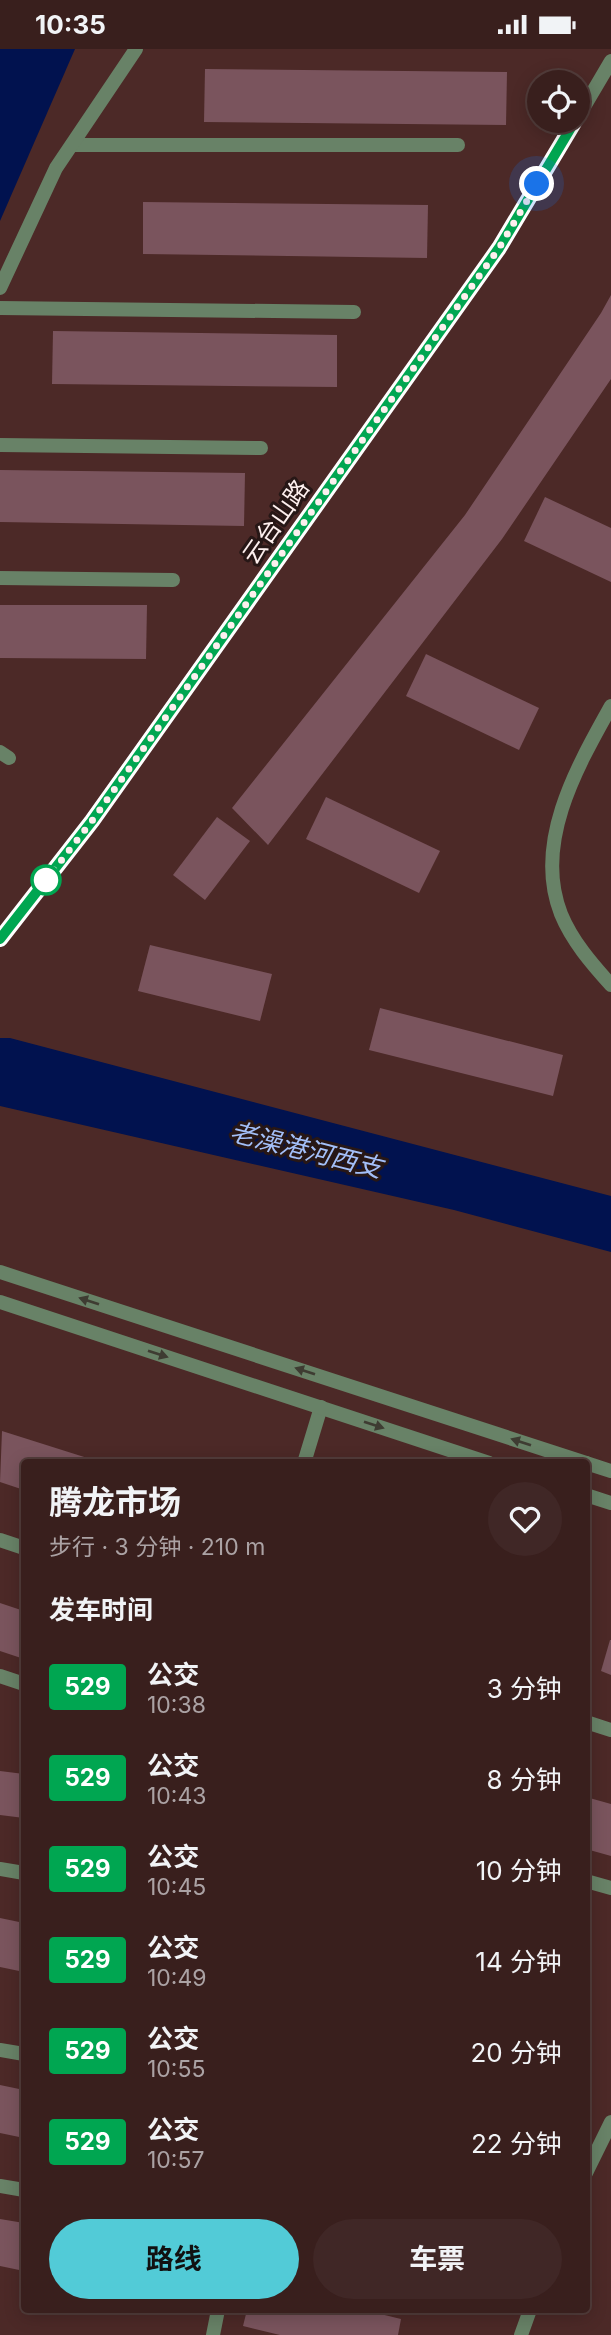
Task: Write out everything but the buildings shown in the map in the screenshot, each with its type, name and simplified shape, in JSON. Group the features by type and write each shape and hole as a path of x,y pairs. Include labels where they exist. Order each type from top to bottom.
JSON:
{"street":[{"path":"0,288 56,168 136,49"},
{"name":"云台山路","path":"590,96 611,61"},
{"name":"云台山路","path":"0,939 92,821 499,248 568,133"},
{"path":"72,145 458,145"},
{"path":"0,308 354,312"},
{"path":"0,445 261,448"},
{"path":"0,578 173,580"},
{"path":"611,706 579,763 556,829 552,871 561,914 588,959 611,985"},
{"path":"0,1272 574,1459"},
{"path":"0,1302 477,1459"},
{"path":"305,1459 321,1407"},
{"path":"590,1464 611,1471"},
{"path":"590,1496 611,1503"},
{"path":"0,1540 21,1547"},
{"path":"0,1676 21,1683"},
{"path":"590,1723 611,1730"},
{"path":"0,1869 21,1872"},
{"path":"590,1882 611,1888"},
{"path":"0,2050 21,2054"},
{"path":"590,2165 611,2122"},
{"path":"0,2186 21,2190"},
{"path":"213,2335 217,2313"},
{"path":"521,2335 529,2313"}],"water":[{"path":"0,49 75,49 0,221"},
{"name":"老澡港河西支","path":"0,1038 10,1038 611,1196 611,1252 454,1210 0,1106"}],"bus line":[{"name":"529","path":"0,939 92,821 499,248 568,133"}],"route":[{"path":"46,880 92,821 499,248 537,184"}]}
